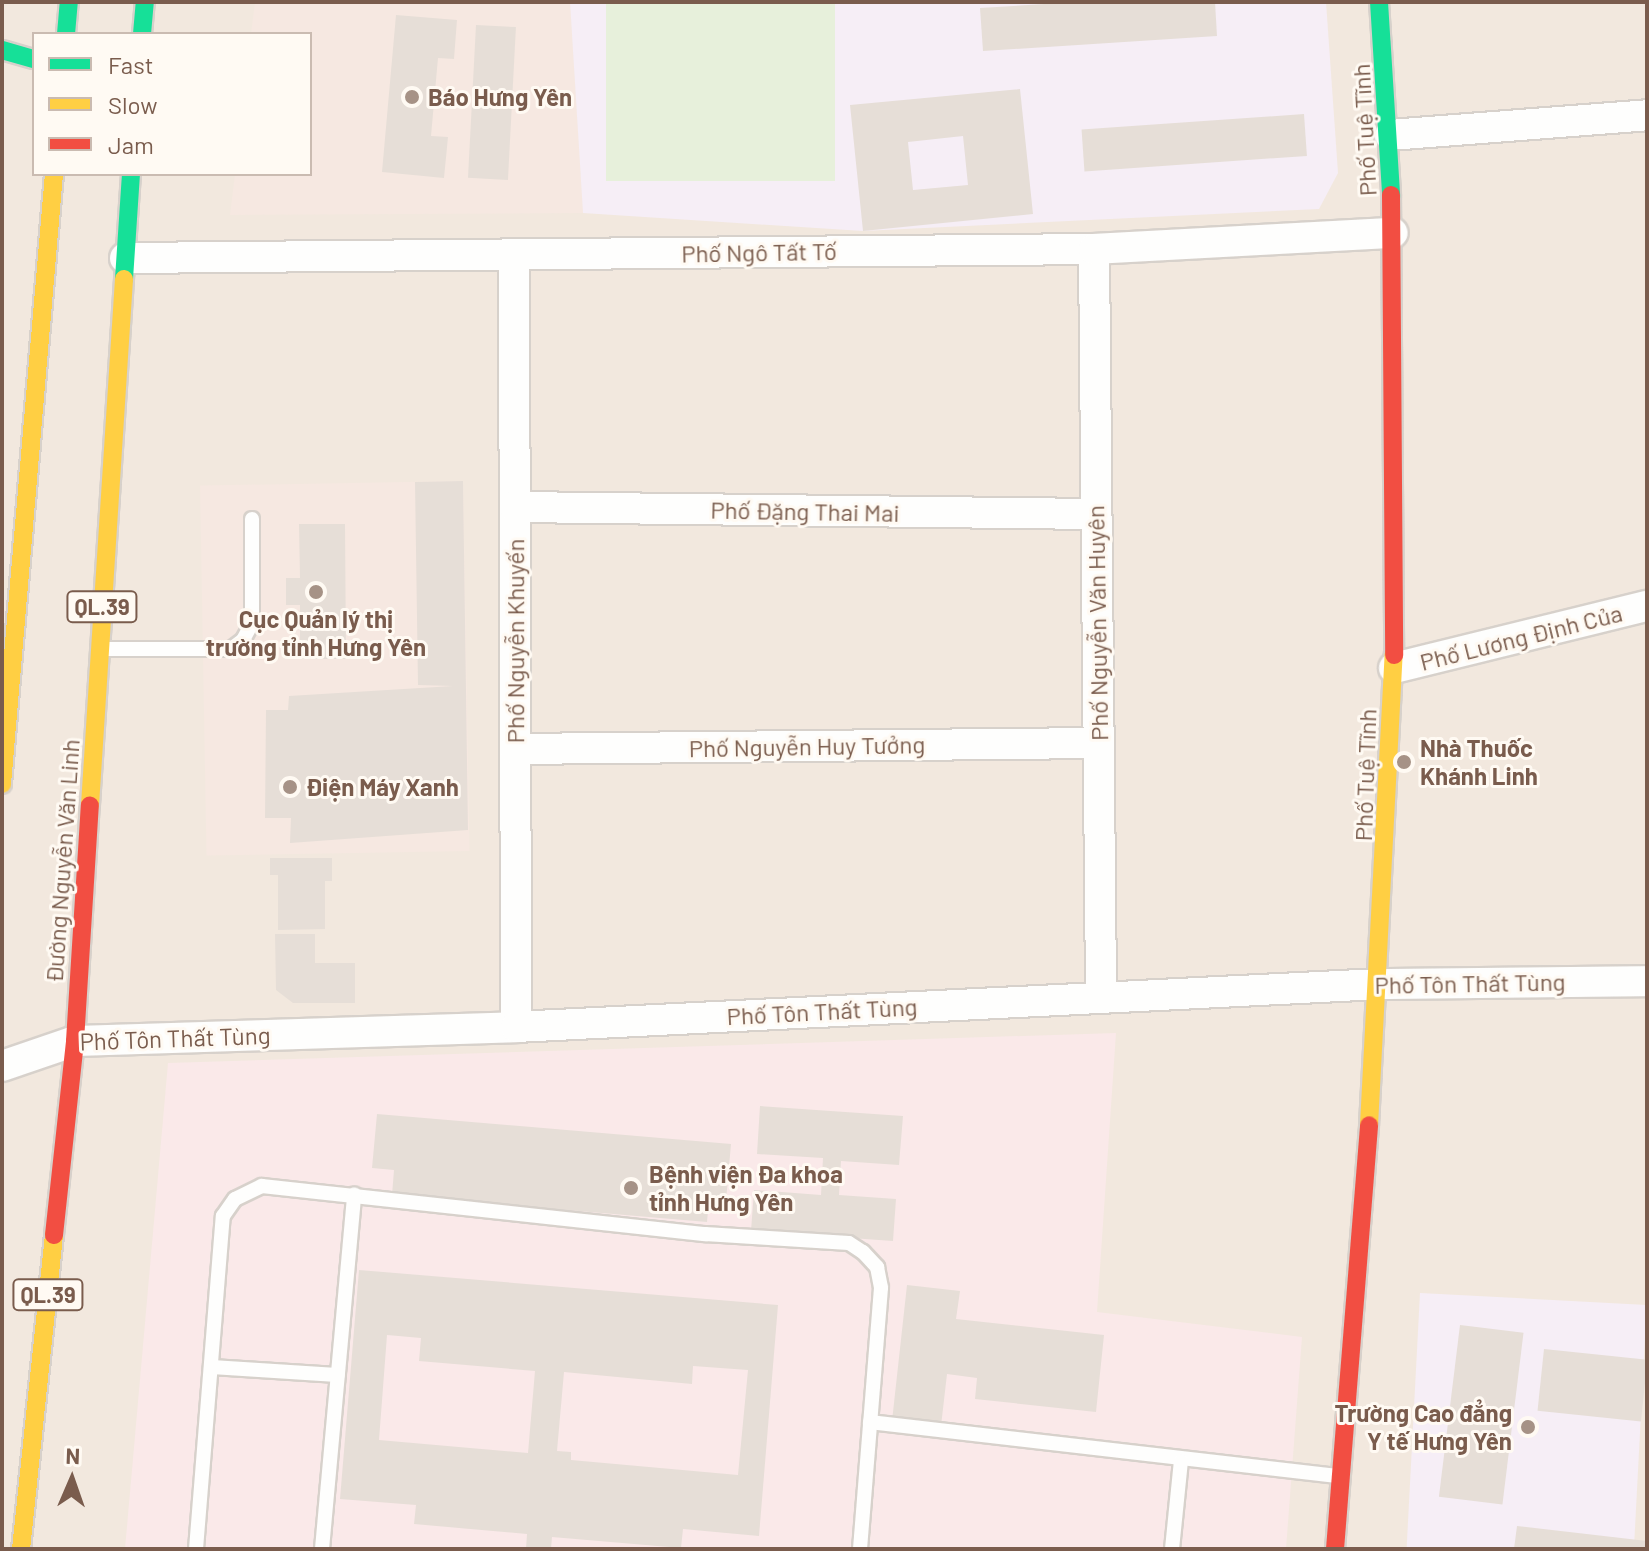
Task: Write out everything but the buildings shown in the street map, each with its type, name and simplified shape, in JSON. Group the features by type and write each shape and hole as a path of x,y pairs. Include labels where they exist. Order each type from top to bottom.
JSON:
{"main road":[{"path":"66,32 69,2"},
{"path":"142,32 145,2"},
{"name":"Phố Tuệ Tĩnh","path":"1335,1549 1380,984 1394,668 1393,233 1390,135 1379,2"},
{"path":"2,50 32,58"},
{"path":"2,784 54,176"},
{"name":"Đường Nguyễn Văn Linh","path":"21,1549 75,1041 131,176"}],"street":[{"path":"1390,135 1647,115"},
{"name":"Phố Ngô Tất Tố","path":"125,258 1094,249 1393,233"},
{"name":"Phố Nguyễn Văn Huyên","path":"1094,249 1101,998"},
{"name":"Phố Nguyễn Khuyến","path":"514,255 516,1027"},
{"name":"Phố Đặng Thai Mai","path":"515,507 1096,514"},
{"name":"Phố Lương Định Của","path":"1394,668 1647,606"},
{"name":"Phố Nguyễn Huy Tưởng","path":"515,749 1099,743"},
{"name":"Phố Tôn Thất Tùng","path":"2,1066 75,1041 516,1027 1380,984 1647,981"}],"lane":[{"path":"99,649 231,649 243,640 252,623 252,519"},
{"path":"196,1549 223,1216 235,1199 262,1186 705,1234 849,1243 877,1267 881,1288 860,1549"},
{"path":"322,1549 354,1194"},
{"path":"211,1367 338,1375"},
{"path":"870,1422 1181,1461 1340,1476"},
{"path":"1172,1549 1181,1461"}],"shaded area":[{"path":"2,2 1647,2 1647,1549 2,1549"},
{"path":"255,2 570,2 583,213 230,215 235,176 312,176 312,32 251,32"},
{"path":"570,2 1326,2 1338,173 1319,209 863,231 583,213"},
{"path":"463,481 469,851 206,856 200,486"},
{"name":"Bệnh viện Đa khoa tỉnh Hưng Yên","path":"1116,1033 1097,1312 1302,1337 1286,1549 125,1549 168,1063"},
{"name":"Trường Cao đẳng Y tế Hưng Yên","path":"1420,1293 1647,1305 1634,1549 1407,1549"}],"green space":[{"path":"606,2 835,2 835,181 606,181"}],"traffic: fast":[{"path":"66,32 69,2"},
{"path":"142,32 145,2"},
{"path":"1379,2 1391,195"},
{"path":"2,50 32,58"},
{"path":"124,279 131,176"}],"traffic: slow":[{"path":"2,784 54,176"},
{"path":"90,805 124,279"},
{"path":"1369,1125 1394,655"},
{"path":"21,1549 54,1235"}],"traffic: jam":[{"path":"1391,195 1394,655"},
{"path":"54,1235 75,1041 90,805"},
{"path":"1335,1549 1369,1125"}],"place":[{"name":"Báo Hưng Yên","path":"412,97"},
{"name":"Cục Quản lý thị trường tỉnh Hưng Yên","path":"316,592"},
{"name":"Nhà Thuốc Khánh Linh","path":"1404,762"},
{"name":"Điện Máy Xanh","path":"290,787"},
{"name":"Bệnh viện Đa khoa tỉnh Hưng Yên","path":"631,1188"},
{"name":"Trường Cao đẳng Y tế Hưng Yên","path":"1528,1427"}]}
